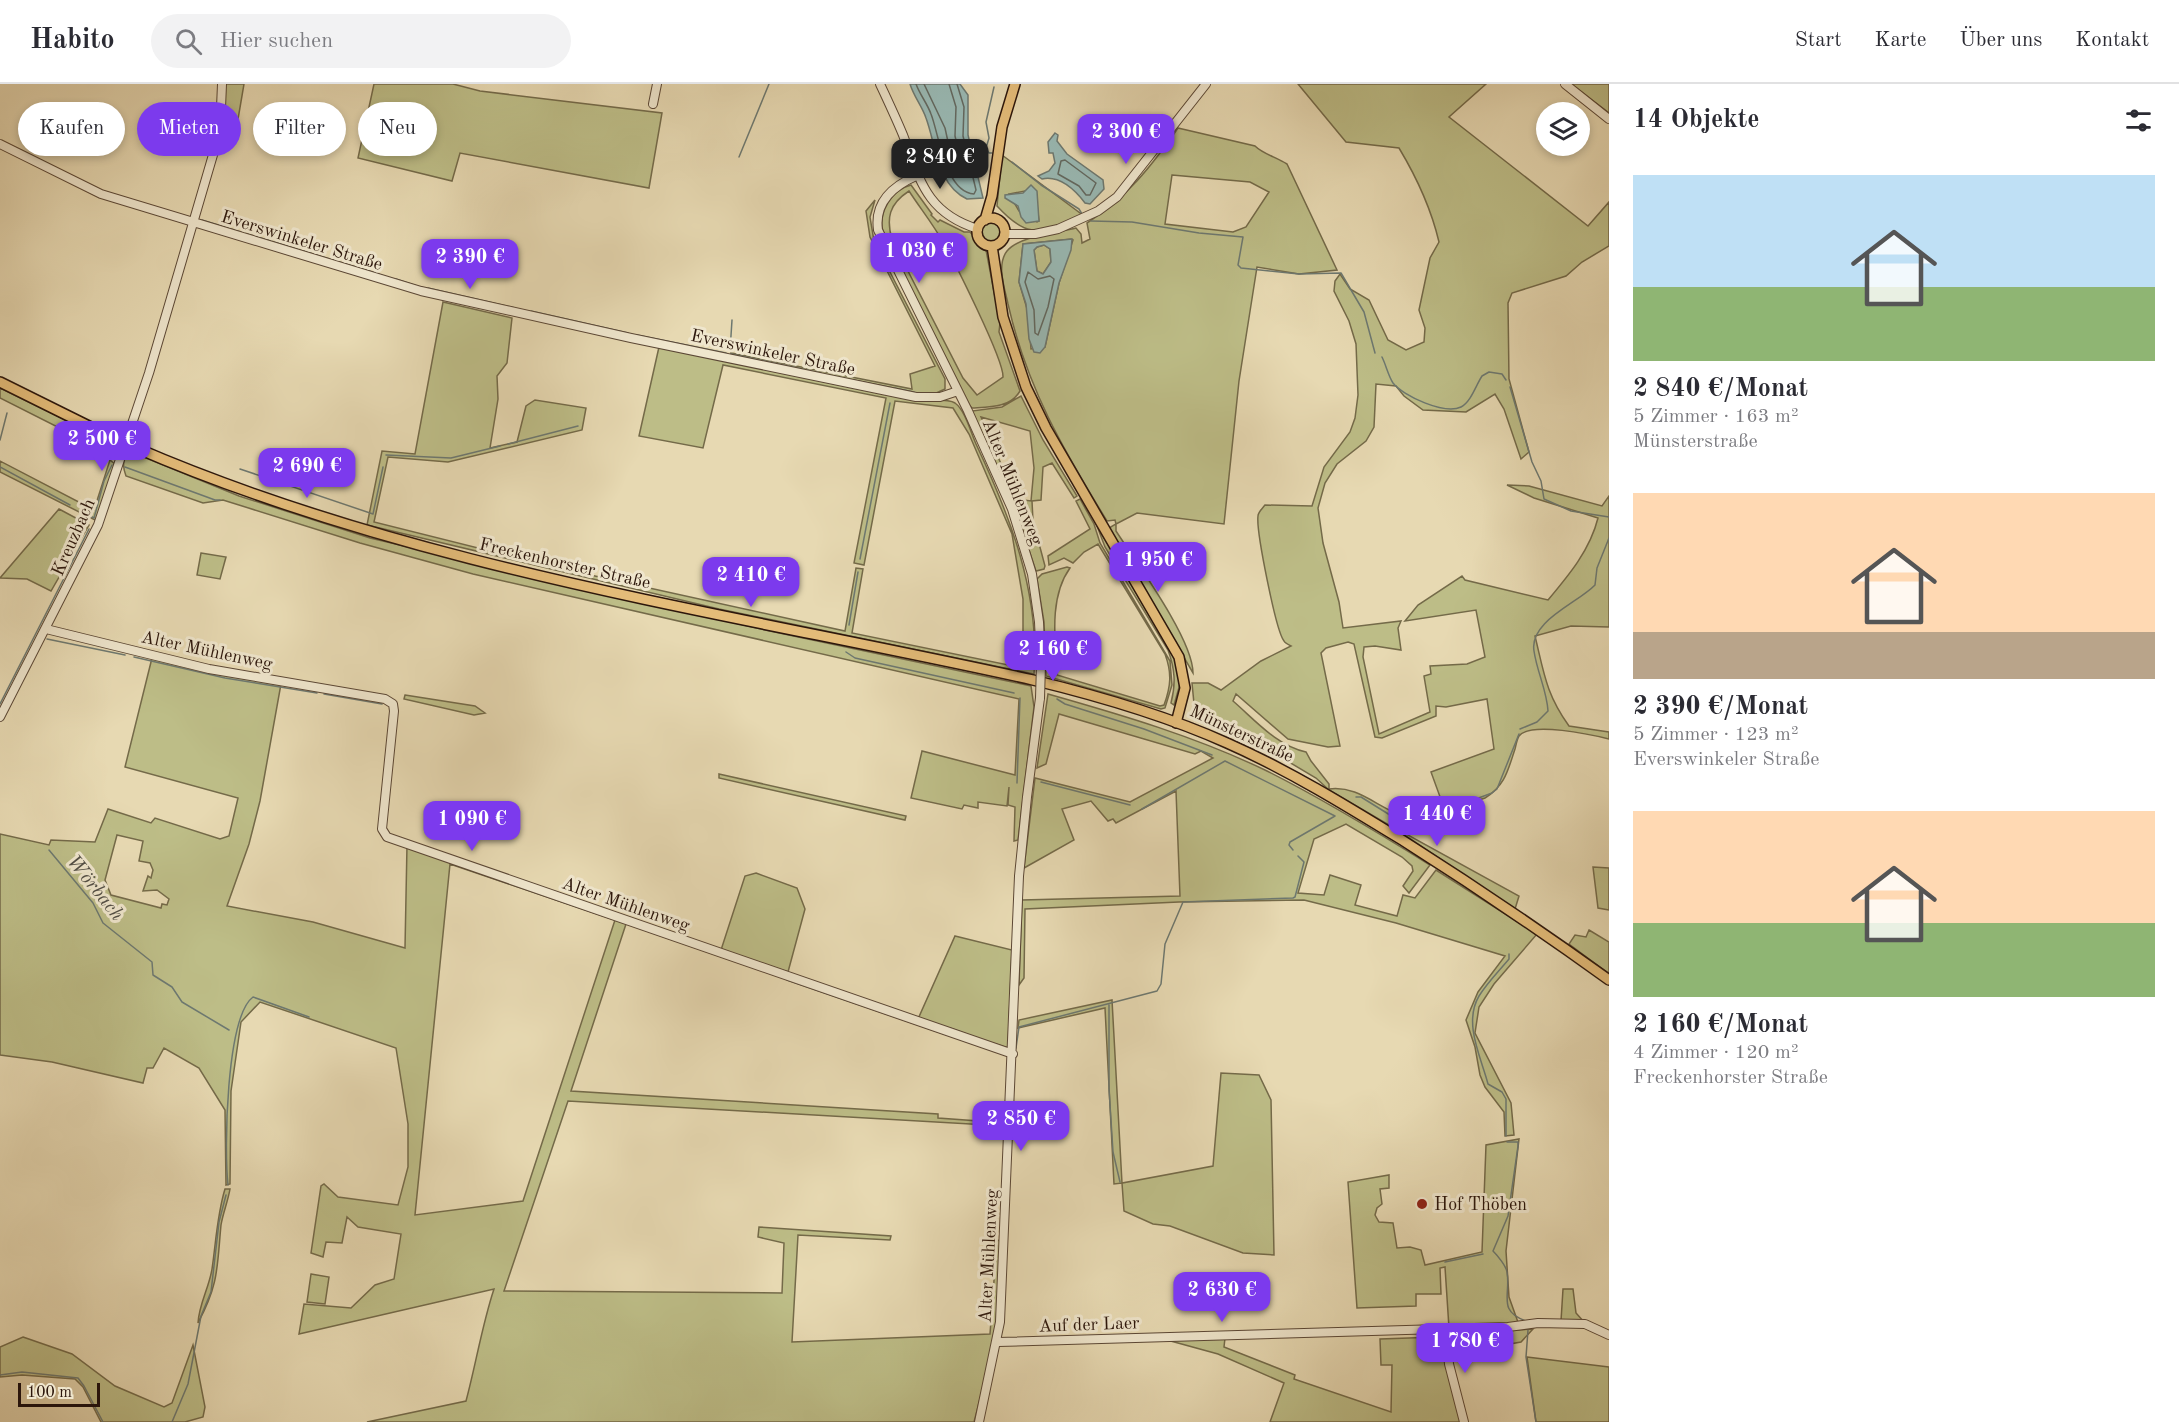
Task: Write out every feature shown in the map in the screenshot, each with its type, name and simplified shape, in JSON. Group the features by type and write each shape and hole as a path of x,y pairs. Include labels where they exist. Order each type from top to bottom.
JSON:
{"main road":[{"path":"992,196 998,220 1004,226 1005,234 1001,243 992,246 980,241 978,229 985,220 992,196 999,145 1015,84"},
{"path":"985,220 998,220"},
{"name":"Münsterstraße","path":"992,246 1003,317 1026,387 1046,428 1179,657 1185,688 1176,723 1226,742 1278,767 1325,794 1494,900 1609,980"},
{"name":"Freckenhorster Straße","path":"0,382 134,447 262,498 382,535 626,595 1033,680 1099,697 1176,723"}],"street":[{"name":"Kreuzbach","path":"0,717 98,525 149,374 220,131 222,84"},
{"path":"653,104 657,84"},
{"path":"880,84 903,137 916,176 926,192 938,206 963,224 978,229"},
{"path":"1005,234 1035,234 1058,229 1098,211 1118,197 1206,84"},
{"path":"1565,84 1609,119"},
{"name":"Everswinkeler Straße","path":"0,144 90,190 421,291 520,315 916,397 940,397 958,391"},
{"name":"Alter Mühlenweg","path":"916,176 894,188 884,200 878,212 878,230 1004,489 1025,546 1036,600 1041,665 1040,698 1022,844 998,1342 979,1422"},
{"name":"Alter Mühlenweg","path":"46,629 209,669 385,699 393,704 394,711 382,829 387,837 1013,1054"},
{"name":"Auf der Laer","path":"998,1342 1508,1328 1538,1323 1585,1324 1609,1335"},
{"path":"1446,1329 1449,1364 1464,1422"}],"green space":[{"path":"224,84 244,84 241,102 223,102"},
{"path":"374,84 453,84 480,91 662,113 649,188 460,153 452,181 358,158 358,156 437,156 437,102 370,102"},
{"path":"1298,84 1486,84 1449,117 1588,226 1609,202 1609,246 1582,262 1566,276 1512,293 1508,303 1509,379 1529,452 1521,459 1504,409 1495,394 1466,412 1423,410 1404,396 1396,386 1376,384 1374,427 1366,441 1337,464 1325,483 1318,508 1323,543 1339,602 1343,628 1401,621 1398,628 1401,650 1375,646 1364,647 1363,657 1379,734 1430,712 1424,676 1431,674 1430,666 1467,664 1485,657 1476,610 1405,621 1418,605 1462,576 1465,580 1548,600 1571,572 1590,541 1598,518 1534,498 1507,485 1529,486 1602,506 1609,496 1609,627 1571,626 1535,636 1555,704 1569,726 1609,732 1609,739 1562,730 1525,732 1518,737 1505,777 1492,793 1485,798 1395,828 1519,896 1515,909 1394,828 1329,790 1316,778 1267,749 1195,714 1192,683 1208,683 1221,690 1261,661 1291,646 1284,641 1276,619 1263,560 1258,515 1265,505 1312,506 1324,467 1350,432 1355,418 1358,395 1356,344 1349,321 1334,291 1335,281 1340,274 1350,289 1369,300 1388,340 1406,350 1424,342 1425,328 1419,310 1430,258 1439,242 1428,205 1399,148 1346,142","holes":["1348,642 1354,644 1375,737 1382,738 1436,716 1436,706 1446,707 1487,699 1494,749 1431,772 1443,805 1407,817 1360,794 1329,789 1329,784 1306,752 1295,749 1276,738 1233,701 1236,694 1288,739 1328,747 1340,746 1321,653 1326,648"]},
{"path":"1571,84 1609,84 1609,113"},
{"path":"1178,128 1255,146 1287,164 1337,270 1299,274 1257,267 1239,381 1224,524 1137,513 1116,524 1115,520 1107,521 1061,443 1025,363 1005,291 1002,263 1007,251 1029,238 1076,228 1081,234 1082,243 1090,239 1087,223 1126,192 1158,156","holes":["1172,175 1250,182 1269,192 1246,227 1233,232 1165,224","1073,240 1059,283 1045,347 1031,349 1028,312 1019,282 1023,244"]},
{"path":"1002,155 1084,216 1047,229 1028,229 1009,218 997,206","holes":["1025,191 1037,204 1039,221 1037,222 1019,211 1009,194"]},
{"path":"911,185 938,222 940,220 964,232 970,232 986,250 1000,323 999,332 1020,391 1016,397 1005,404 972,408 967,403 883,232 884,210 892,197","holes":["909,191 939,235 996,351 1003,377 977,395 963,378 892,240 889,218 893,206"]},
{"path":"875,200 870,217 874,241 945,379 945,389 932,395 915,394 731,356 731,353 912,389 910,374 935,366 870,237 866,211"},
{"path":"991,221 999,224 1002,232 999,240 991,243 983,240 980,232 983,224"},
{"path":"1044,245 1050,249 1051,262 1043,274 1037,271 1034,250"},
{"path":"443,302 512,318 507,363 497,376 498,399 490,448 517,442 526,406 535,400 586,408 582,430 448,462 388,457 374,522 554,567 845,631 856,568 863,569 852,633 1023,668 1023,599 1012,534 969,434 953,408 895,401 864,565 854,563 886,398 723,365 703,448 639,436 659,347 919,400 952,401 959,406 967,422 1000,499 1020,555 1032,614 1035,644 1034,674 719,609 367,525 382,451 415,454"},
{"path":"0,388 118,446 111,454 0,398"},
{"path":"1021,396 1043,440 1077,496 1074,498 1052,463 1043,467 1041,500 1032,501 1033,521 1045,566 1044,569 1036,571 1014,505 972,411 1002,407","holes":["981,417 1030,431 1034,468 1031,501 1016,499"]},
{"path":"129,451 239,496 370,538 765,630 1031,686 1034,707 1018,840 1014,841 1015,807 1008,805 1009,787 1007,806 978,802 978,808 964,805 962,809 911,798 922,751 1015,775 1019,699 473,574 360,543 223,500 203,503 126,476 124,463"},
{"path":"110,460 116,465 97,521 0,472 0,461 94,510"},
{"path":"1080,499 1094,524 1100,543 1170,661 1172,685 1165,708 1161,709 1046,676 1044,622 1037,579 1042,574 1067,567 1070,568 1063,579 1056,605 1057,675 1160,706 1164,705 1168,692 1170,673 1165,654 1098,544 1084,552 1073,563 1064,558 1049,565 1048,556 1090,529 1076,501"},
{"path":"59,509 89,525 51,591 27,579 0,578"},
{"path":"1116,524 1116,531 1174,621 1191,658 1193,673 1109,528"},
{"path":"1097,526 1174,654 1180,684 1174,705 1171,703 1174,689 1173,670 1168,650 1105,547"},
{"path":"201,553 226,557 220,579 197,575"},
{"path":"152,658 281,684 260,801 249,844 227,906 313,922 405,948 407,845 627,921 571,1091 938,1114 938,1118 1006,1123 1005,1126 568,1101 504,1291 782,1293 784,1243 758,1237 759,1227 891,1236 890,1240 798,1235 792,1342 990,1334 997,1240 1001,1241 995,1341 974,1422 367,1422 466,1401 494,1289 299,1334 304,1304 351,1308 375,1285 394,1279 401,1234 358,1227 347,1217 342,1243 326,1242 323,1257 311,1253 321,1186 324,1184 338,1197 398,1205 408,1167 408,1124 396,1048 260,1002 241,1022 231,1091 230,1184 226,1185 225,1110 199,1068 164,1048 153,1068 147,1068 143,1083 52,1062 0,1055 0,834 49,845 51,840 95,842 108,809 151,823 155,818 220,839 229,836 238,798 125,767","holes":["117,835 143,841 139,861 150,863 153,870 151,878 148,876 143,891 157,890 169,899 167,905 162,904 161,908 111,895 105,880","450,864 615,920 523,1201 415,1215"]},
{"path":"1048,694 1159,728 1241,759 1329,804 1430,865 1409,893 1403,886 1413,871 1412,866 1402,857 1346,824 1314,839 1298,893 1324,895 1330,875 1361,885 1355,905 1397,916 1403,895 1415,898 1436,870 1537,934 1494,984 1479,1007 1475,1033 1511,1103 1514,1135 1505,1136 1504,1112 1485,1087 1480,1075 1475,1047 1466,1020 1478,992 1505,956 1396,923 1304,900 1179,902 1025,909 1024,978 1019,985 1022,900 1180,896 1176,791 1116,823 1113,819 1108,821 1091,801 1062,809 1074,840 1024,868 1035,778 1130,802 1213,758 1201,751 1195,754 1059,714 1046,764 1037,768"},
{"path":"405,695 475,706 485,713 474,715 404,699"},
{"path":"719,774 906,816 905,820 719,778"},
{"path":"1593,867 1609,868 1609,910 1598,908"},
{"path":"756,873 797,888 805,909 788,972 721,950 745,876"},
{"path":"1589,930 1609,942 1609,974 1569,944 1575,935 1586,937"},
{"path":"955,936 1012,950 1008,1048 918,1019"},
{"path":"1112,1000 1122,1183 1114,1184 1105,1008 1018,1028 1019,1020"},
{"path":"1221,1073 1259,1075 1271,1100 1274,1255 1243,1253 1170,1226 1153,1224 1124,1211 1122,1183 1213,1166"},
{"path":"1519,1139 1506,1251 1509,1297 1519,1325 1449,1328 1445,1267 1440,1268 1441,1294 1416,1294 1416,1306 1357,1308 1348,1182 1389,1175 1389,1188 1380,1189 1382,1204 1377,1208 1375,1215 1379,1222 1393,1223 1397,1248 1410,1247 1421,1250 1425,1265 1482,1252 1486,1145"},
{"path":"225,1189 230,1189 221,1225 216,1275 210,1297 198,1323 212,1269 218,1219"},
{"path":"311,1274 329,1277 325,1304 307,1302"},
{"path":"1563,1289 1573,1289 1576,1313 1584,1322 1561,1321"},
{"path":"1533,1329 1521,1342 1453,1354 1451,1334"},
{"path":"1444,1333 1461,1422 1270,1422 1284,1383 1218,1354 1167,1340 1225,1338 1224,1347 1295,1375 1294,1379 1391,1412 1392,1365 1381,1365 1380,1339 1438,1337 1439,1334"},
{"path":"23,1337 72,1354 115,1386 164,1407 172,1403 193,1345 205,1407 203,1417 185,1422 101,1422 83,1387 75,1379 22,1375 0,1377 0,1347"},
{"path":"1527,1357 1609,1367 1609,1422 1536,1422"}],"water":[{"path":"910,84 960,84 968,95 968,135 983,198 967,199 949,184 939,163 924,114"},
{"path":"1055,133 1058,135 1057,141 1067,154 1103,180 1104,189 1090,204 1085,203 1077,193 1061,181 1042,179 1038,176 1049,171 1055,163 1053,153 1049,153 1048,142"},
{"path":"1031,185 1037,191 1039,221 1026,223 1021,217 1018,206 1005,198 1005,195 1023,193"},
{"path":"1072,239 1071,250 1059,283 1045,347 1040,353 1034,352 1029,339 1026,304 1019,282 1023,244","holes":["1044,245 1050,249 1051,262 1043,274 1037,271 1034,250"]}],"waterway":[{"path":"739,157 769,84"},
{"path":"992,153 989,153 986,148 989,138 986,122 994,87"},
{"path":"1012,162 1041,185 1079,209 1082,214"},
{"path":"202,220 379,274"},
{"path":"1091,221 1132,222 1199,233 1243,237 1238,265 1241,268 1299,274 1341,273 1364,312 1375,353"},
{"path":"396,279 420,287"},
{"path":"428,288 515,308"},
{"path":"531,311 628,333"},
{"path":"730,351 732,320"},
{"path":"637,335 726,353"},
{"path":"731,354 821,373"},
{"path":"1382,357 1391,380 1398,388 1425,403 1445,408 1454,409 1465,405 1482,376 1489,372 1502,374 1506,380"},
{"path":"828,375 894,388"},
{"path":"1510,387 1532,462 1541,481 1544,499 1571,511 1609,517"},
{"path":"895,388 914,392"},
{"path":"860,559 890,403"},
{"path":"0,440 7,413"},
{"path":"508,444 578,426"},
{"path":"386,455 451,458 500,446"},
{"path":"84,513 94,518 104,481 112,465"},
{"path":"0,467 70,505"},
{"path":"125,467 220,500"},
{"path":"240,469 373,514 383,467"},
{"path":"0,704 89,529"},
{"path":"1520,729 1537,722 1548,711 1535,659 1534,640 1547,622 1595,585 1597,568 1609,538"},
{"path":"849,625 858,572"},
{"path":"47,639 125,655"},
{"path":"846,652 855,658 1014,693"},
{"path":"134,657 225,678 317,693"},
{"path":"324,694 382,704"},
{"path":"1017,783 1020,698"},
{"path":"1057,699 1065,704 1144,729 1212,755"},
{"path":"1356,797 1361,797 1406,825 1492,793 1497,789 1519,734"},
{"path":"1142,809 1225,761 1335,816 1290,842 1289,845 1293,850"},
{"path":"1041,782 1130,805"},
{"name":"Wörbach","path":"49,850 93,903 103,923 152,962 153,975 172,987 182,1002 229,1030"},
{"path":"1016,1048 1019,1027 1157,991 1161,984 1165,944 1183,902 1293,898 1304,862 1298,856"},
{"path":"647,931 777,976"},
{"path":"1506,1136 1506,1099 1502,1092 1488,1084 1475,1040 1473,1017 1479,996 1509,959 1509,954"},
{"path":"787,980 947,1035"},
{"name":"Wörbach","path":"228,1185 226,1144 229,1086 237,1030 244,1009 253,997 309,1017"},
{"path":"1109,1005 1109,1089 1113,1152 1120,1182"},
{"path":"950,1028 972,1036"},
{"path":"1507,1142 1518,1142 1518,1146 1508,1216 1493,1251 1507,1272 1508,1307 1517,1317 1526,1321"},
{"name":"Wörbach","path":"172,1422 188,1384 201,1316 211,1292 219,1222 226,1195"},
{"path":"1445,1262 1483,1254"},
{"path":"1528,1330 1526,1357 1536,1422"},
{"name":"Kreuzbach","path":"0,1375 22,1372 78,1378 103,1422"}],"place":[{"name":"Hof Thöben","path":"1422,1204"}]}
